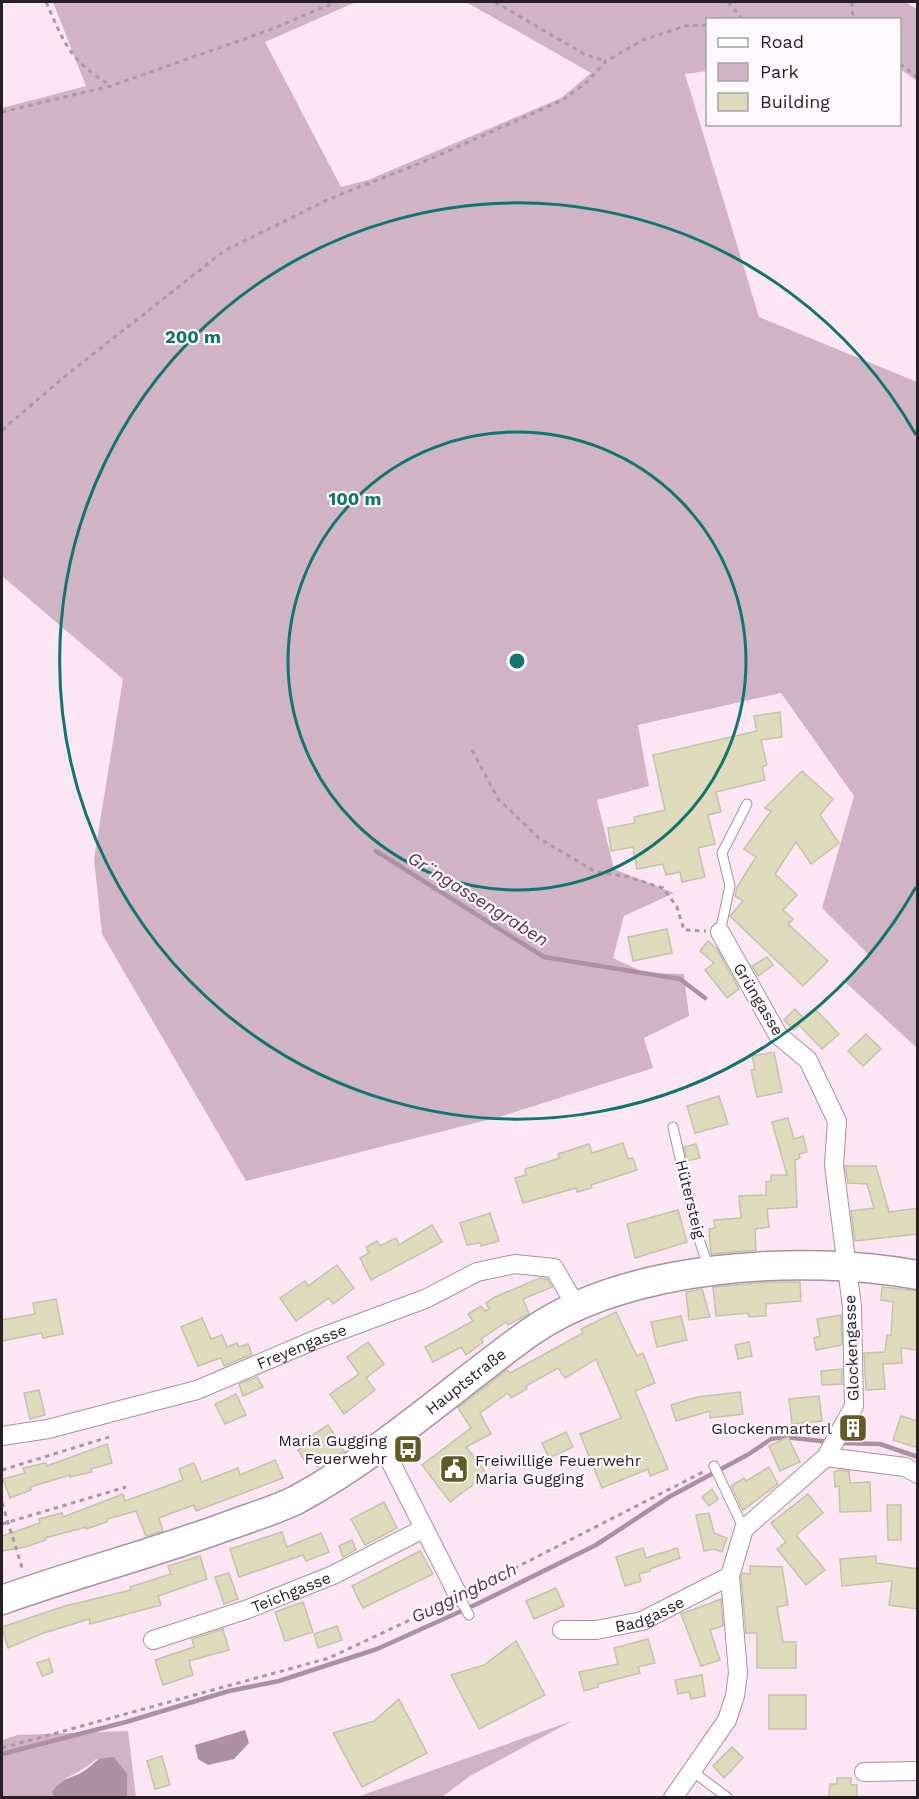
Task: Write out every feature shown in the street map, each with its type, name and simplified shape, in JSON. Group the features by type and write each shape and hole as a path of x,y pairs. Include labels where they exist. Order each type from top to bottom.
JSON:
{"main road":[{"name":"Hauptstraße","path":"2,1600 166,1548 293,1502 339,1476 383,1447 530,1332 576,1306 611,1292 661,1278 709,1272 799,1266 911,1268"}],"street":[{"name":"Grüngasse","path":"720,932 778,1035 808,1060 837,1122 834,1164 847,1267"},
{"name":"Freyengasse","path":"2,1436 48,1429 197,1390 317,1339 425,1299 477,1272 515,1264 554,1268 576,1306"},
{"name":"Glockengasse","path":"744,1529 832,1448 854,1406 852,1307 847,1267"},
{"path":"383,1447 459,1597"},
{"path":"832,1448 905,1467 918,1474"},
{"name":"Teichgasse","path":"153,1640 248,1609 333,1575 423,1529"},
{"path":"673,1797 727,1720 735,1696 738,1673 730,1576 744,1529"},
{"name":"Badgasse","path":"562,1630 596,1630 642,1621 730,1576"},
{"path":"864,1772 918,1771"}],"lane":[{"path":"720,932 730,886 722,853 747,804"},
{"name":"Hütersteig","path":"673,1127 696,1230 709,1272"},
{"path":"716,1470 744,1529"},
{"path":"459,1597 469,1616"},
{"path":"692,1771 728,1797"}],"path":[{"path":"46,2 69,52 84,69 111,86"},
{"path":"2,112 111,86 267,31 336,2"},
{"path":"495,2 586,55 606,61"},
{"path":"728,2 741,18"},
{"path":"852,2 853,18"},
{"path":"2,430 64,376 224,251 329,199 423,162 563,100 588,81 606,61 643,40 685,26 706,26"},
{"path":"901,65 918,78"},
{"path":"472,750 498,799 539,838 594,871 628,877 663,888 677,907 684,930 720,932"},
{"path":"2,1470 110,1437"},
{"path":"2,1748 329,1658 459,1597 716,1470"},
{"path":"2,1524 126,1487"},
{"path":"2,1503 29,1590"}],"green space":[{"path":"53,2 356,2 265,42 341,187 368,180 561,98 591,73 466,2 905,2 917,9 917,81 901,70 901,18 706,18 706,71 685,74 759,317 917,382 917,1048 844,981 869,955 822,908 854,796 781,693 638,725 649,786 597,800 614,869 674,893 624,916 613,958 645,973 684,974 689,1016 644,1038 653,1068 499,1117 246,1181 102,934 94,859 123,679 2,576 2,108 86,86"},
{"path":"572,1721 470,1776 442,1797 357,1797"},
{"path":"128,1731 136,1797 127,1797 127,1774 96,1759 57,1786 52,1792 54,1797 2,1796 2,1740 18,1735"}],"shaded area":[{"path":"245,1730 249,1743 234,1759 208,1765 198,1759 195,1745"},
{"path":"114,1757 127,1774 127,1797 54,1797 52,1792 63,1781 84,1771 99,1759"}],"building":[{"path":"780,712 782,737 761,740 767,765 762,767 765,780 716,792 721,812 708,815 715,844 698,848 705,877 682,882 680,872 666,875 663,864 637,869 633,847 611,851 608,828 635,823 634,817 665,810 653,755 757,731 754,716"},
{"path":"802,771 833,799 820,815 839,843 811,864 796,842 775,874 797,895 783,910 793,919 788,924 828,961 803,986 730,916 743,901 735,896 737,887 756,857 744,849 771,811 765,808"},
{"path":"667,929 672,953 633,961 628,937"},
{"path":"708,941 717,949 739,989 727,998 705,970 714,963 700,951"},
{"path":"767,957 773,965 758,976 752,966"},
{"path":"795,1009 804,1019 815,1009 839,1034 822,1049 799,1025 794,1030 784,1020"},
{"path":"866,1034 881,1049 863,1066 848,1051"},
{"path":"774,1052 782,1092 757,1097 751,1070 755,1069 752,1056"},
{"path":"719,1096 728,1124 695,1133 687,1106"},
{"path":"788,1118 794,1139 803,1136 807,1152 799,1154 800,1158 795,1160 797,1207 767,1209 769,1227 755,1229 756,1250 711,1254 709,1229 715,1228 714,1220 741,1218 739,1196 766,1195 766,1182 771,1181 771,1175 787,1175 772,1122"},
{"path":"623,1143 628,1159 633,1158 637,1170 591,1185 592,1188 577,1192 576,1188 523,1203 515,1178 526,1175 525,1169 560,1158 558,1154 589,1144 592,1153"},
{"path":"696,1144 700,1158 687,1161 684,1147"},
{"path":"845,1166 876,1166 889,1212 918,1208 918,1234 855,1241 851,1211 874,1208 867,1184 848,1183"},
{"path":"678,1210 687,1242 635,1258 627,1224"},
{"path":"490,1213 499,1241 481,1246 480,1243 467,1245 460,1223"},
{"path":"432,1225 442,1242 371,1280 360,1258 369,1253 366,1247 377,1241 380,1246 396,1238 399,1245"},
{"path":"337,1265 354,1288 333,1304 329,1298 296,1321 280,1298 305,1281 308,1286"},
{"path":"540,1278 547,1279 552,1287 523,1299 529,1314 508,1325 506,1322 481,1339 483,1342 466,1355 461,1347 433,1362 425,1347 473,1321 468,1314 481,1306 485,1311 489,1309 486,1303 495,1297"},
{"path":"800,1282 801,1301 766,1304 766,1316 749,1317 748,1313 716,1316 713,1287"},
{"path":"882,1287 918,1291 918,1350 901,1348 902,1363 883,1364 885,1389 866,1390 864,1353 885,1352 887,1335 891,1335 893,1302 881,1300"},
{"path":"702,1289 710,1317 689,1320 686,1292"},
{"path":"56,1299 63,1334 43,1338 42,1333 2,1341 2,1320 35,1314 33,1303"},
{"path":"616,1312 637,1356 643,1353 655,1383 635,1391 668,1469 650,1476 648,1469 602,1488 580,1434 621,1418 596,1359 565,1378 558,1368 526,1386 527,1389 511,1398 508,1393 480,1413 491,1434 466,1447 487,1474 450,1502 422,1465 471,1428 458,1408 507,1370 510,1373 583,1333 581,1329"},
{"path":"841,1315 842,1345 816,1350 814,1338 820,1336 817,1319"},
{"path":"681,1316 687,1340 657,1347 651,1322"},
{"path":"202,1318 211,1339 222,1335 227,1347 237,1343 239,1347 248,1344 252,1354 224,1366 221,1358 198,1366 181,1327"},
{"path":"368,1342 384,1364 366,1378 375,1390 344,1414 330,1394 359,1374 347,1357"},
{"path":"749,1342 752,1356 738,1359 735,1345"},
{"path":"842,1369 842,1384 822,1385 821,1371"},
{"path":"257,1377 263,1387 243,1396 239,1384"},
{"path":"39,1390 45,1415 30,1419 24,1393"},
{"path":"740,1392 743,1414 710,1418 710,1411 676,1421 671,1405 697,1397"},
{"path":"236,1394 246,1415 225,1424 215,1404"},
{"path":"819,1396 822,1421 792,1424 789,1399"},
{"path":"901,1416 918,1421 918,1448 893,1440"},
{"path":"328,1425 344,1451 317,1467 312,1460 306,1463 298,1450 314,1441 311,1436"},
{"path":"566,1432 573,1447 549,1458 542,1443"},
{"path":"788,1437 800,1462 780,1471 769,1446"},
{"path":"107,1444 112,1463 91,1469 92,1472 70,1477 70,1475 30,1487 31,1490 10,1498 3,1479 25,1473 23,1468 46,1463 47,1466"},
{"path":"275,1460 283,1478 196,1511 194,1505 159,1518 163,1531 146,1536 136,1511 107,1519 107,1522 86,1529 86,1527 45,1538 46,1540 25,1547 2,1551 2,1536 40,1523 39,1519 62,1513 63,1517 123,1494 125,1501 183,1480 179,1469 194,1463 202,1482 238,1468 240,1475"},
{"path":"769,1467 778,1484 743,1510 731,1486 744,1478 746,1481"},
{"path":"849,1471 850,1483 870,1482 871,1511 840,1512 839,1486 835,1487 834,1472"},
{"path":"712,1489 718,1499 709,1506 702,1497"},
{"path":"808,1494 823,1513 796,1535 825,1570 806,1585 777,1549 786,1542 771,1523"},
{"path":"384,1502 397,1528 365,1545 351,1519"},
{"path":"887,1505 901,1505 901,1540 888,1540"},
{"path":"709,1513 714,1533 727,1538 722,1552 714,1549 704,1551 696,1515"},
{"path":"282,1532 287,1547 321,1533 329,1552 306,1561 303,1555 239,1577 230,1549"},
{"path":"352,1540 356,1550 343,1557 339,1546"},
{"path":"643,1548 646,1558 677,1548 680,1558 639,1574 641,1581 625,1586 616,1557"},
{"path":"420,1551 433,1574 363,1608 352,1586"},
{"path":"200,1556 207,1579 158,1596 161,1605 90,1624 89,1619 41,1634 8,1648 2,1627 65,1606 131,1590 130,1587 171,1574 168,1566"},
{"path":"876,1556 876,1563 918,1569 918,1609 889,1605 892,1581 842,1586 840,1559"},
{"path":"750,1566 782,1567 788,1605 777,1607 783,1642 796,1642 796,1668 757,1668 757,1633 746,1633 741,1577 743,1573 750,1574"},
{"path":"229,1573 238,1599 224,1604 215,1577"},
{"path":"556,1588 564,1606 534,1619 526,1601"},
{"path":"721,1599 723,1626 710,1630 720,1660 701,1666 681,1614"},
{"path":"303,1602 313,1632 285,1641 275,1612"},
{"path":"337,1626 342,1640 318,1648 314,1634"},
{"path":"223,1629 229,1650 189,1661 193,1675 163,1685 155,1660 194,1647 192,1639"},
{"path":"648,1639 655,1663 638,1667 640,1673 598,1684 598,1687 584,1691 579,1672 618,1664 614,1648"},
{"path":"516,1641 545,1695 479,1729 451,1675 484,1665"},
{"path":"49,1659 53,1672 42,1676 37,1663"},
{"path":"702,1675 705,1696 691,1699 689,1692 678,1694 675,1680"},
{"path":"769,1695 806,1695 806,1729 769,1729"},
{"path":"399,1699 427,1753 362,1787 333,1733 374,1721"},
{"path":"732,1747 743,1758 724,1778 713,1766"},
{"path":"162,1756 170,1785 155,1789 147,1761"},
{"path":"837,1778 851,1778 851,1785 857,1785 857,1797 829,1797 830,1784 837,1784"}],"waterway":[{"name":"Gr¨ngassengraben","path":"376,851 544,957 680,979 705,998"},
{"name":"Guggingbach","path":"2,1754 126,1722 229,1691 279,1681 377,1649 477,1604 596,1545 669,1497 749,1454 771,1439 784,1437 830,1442"},
{"name":"Guggingbach","path":"838,1443 880,1444 918,1457"}],"place":[{"name":"Glockenmarterl","path":"853,1428"},
{"name":"Maria Gugging Feuerwehr","path":"408,1449"},
{"name":"Freiwillige Feuerwehr Maria Gugging","path":"454,1469"}]}
